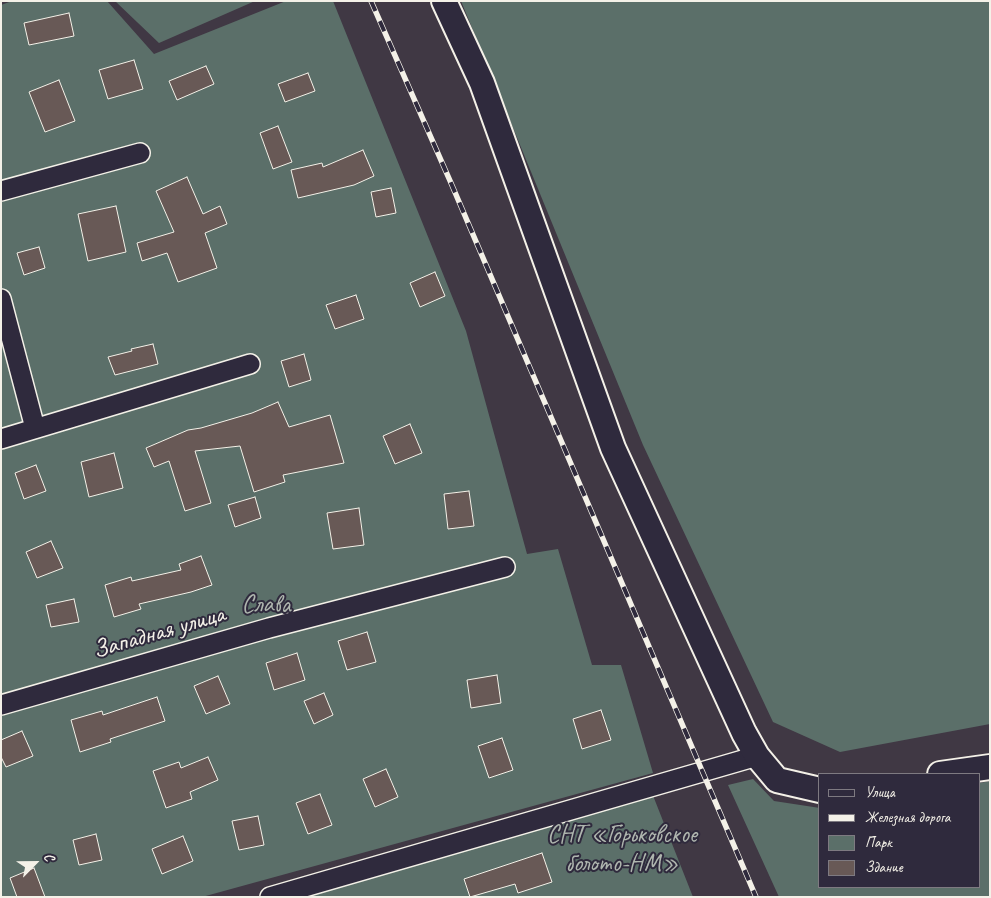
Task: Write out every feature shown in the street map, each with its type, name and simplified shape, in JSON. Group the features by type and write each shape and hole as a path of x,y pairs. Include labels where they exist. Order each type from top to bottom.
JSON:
{"street":[{"path":"444,1 482,83 613,448 744,733 757,756 778,780 818,790"},
{"path":"1,191 140,153"},
{"path":"1,299 36,428"},
{"path":"1,439 250,364"},
{"name":"Западная улица","path":"1,705 269,628 505,567"},
{"path":"270,897 757,756"},
{"path":"946,773 990,766"}],"green space":[{"name":"Слава","path":"12,1 107,1 154,54 286,1 333,1 466,331 527,554 558,549 592,665 621,665 653,773 202,897 1,897 1,5"},
{"path":"115,1 255,1 159,43"},
{"path":"461,1 990,1 990,724 840,752 773,722 643,445"},
{"path":"753,779 774,801 818,808 818,888 981,888 981,783 990,781 990,897 779,897 728,785"},
{"name":"СНТ «Горьковское болото-НМ»","path":"652,793 693,897 287,897"}],"building":[{"path":"69,13 74,36 29,45 24,23"},
{"path":"134,60 143,89 108,99 99,70"},
{"path":"206,66 214,84 177,100 169,81"},
{"path":"308,73 315,91 285,102 278,84"},
{"path":"59,80 75,121 45,132 29,92"},
{"path":"278,126 292,162 273,169 260,133"},
{"path":"363,150 374,176 354,185 298,198 291,170 322,163 323,167"},
{"path":"187,177 203,214 220,206 227,224 205,233 217,268 178,282 167,253 142,261 137,243 174,232 156,191"},
{"path":"391,188 396,213 376,217 371,192"},
{"path":"116,206 126,252 88,261 78,214"},
{"path":"39,247 45,268 24,275 17,253"},
{"path":"435,272 445,296 420,307 410,283"},
{"path":"356,295 364,319 335,329 326,305"},
{"path":"153,344 158,364 115,375 108,357"},
{"path":"304,354 311,380 289,387 281,361"},
{"path":"278,402 289,427 330,415 344,463 283,475 285,482 254,492 240,446 195,451 211,503 185,511 169,461 154,467 146,448 188,430 252,413"},
{"path":"410,424 422,453 395,464 383,436"},
{"path":"114,453 123,488 89,497 81,462"},
{"path":"36,465 46,491 24,499 15,473"},
{"path":"469,491 474,526 448,529 444,494"},
{"path":"255,497 261,518 235,527 228,505"},
{"path":"359,508 364,545 333,549 327,513"},
{"path":"51,541 63,568 37,578 26,552"},
{"path":"201,556 212,585 139,604 141,609 114,617 105,585 131,577 132,581 181,570 179,564"},
{"path":"74,599 79,622 51,627 46,605"},
{"path":"367,632 376,662 347,670 338,641"},
{"path":"297,653 305,680 274,690 266,663"},
{"path":"497,675 501,703 471,708 467,680"},
{"path":"218,676 230,704 206,714 194,686"},
{"path":"324,693 333,715 314,724 304,701"},
{"path":"157,697 165,721 110,739 111,742 80,752 71,720 102,711 103,715"},
{"path":"601,710 611,740 582,749 573,719"},
{"path":"22,731 33,756 6,767 1,757 1,740"},
{"path":"502,738 513,770 489,778 478,746"},
{"path":"208,757 218,780 190,792 192,799 166,808 153,771 179,762 181,768"},
{"path":"386,769 398,797 375,807 363,779"},
{"path":"320,794 332,825 308,834 296,803"},
{"path":"258,816 264,845 239,850 232,821"},
{"path":"96,834 102,860 79,865 73,840"},
{"path":"183,836 193,861 162,874 152,849"},
{"path":"542,853 552,882 518,893 515,884 470,897 464,879"},
{"path":"34,868 45,897 17,897 10,878"}],"railway":[{"path":"371,1 451,183 756,897"}]}
